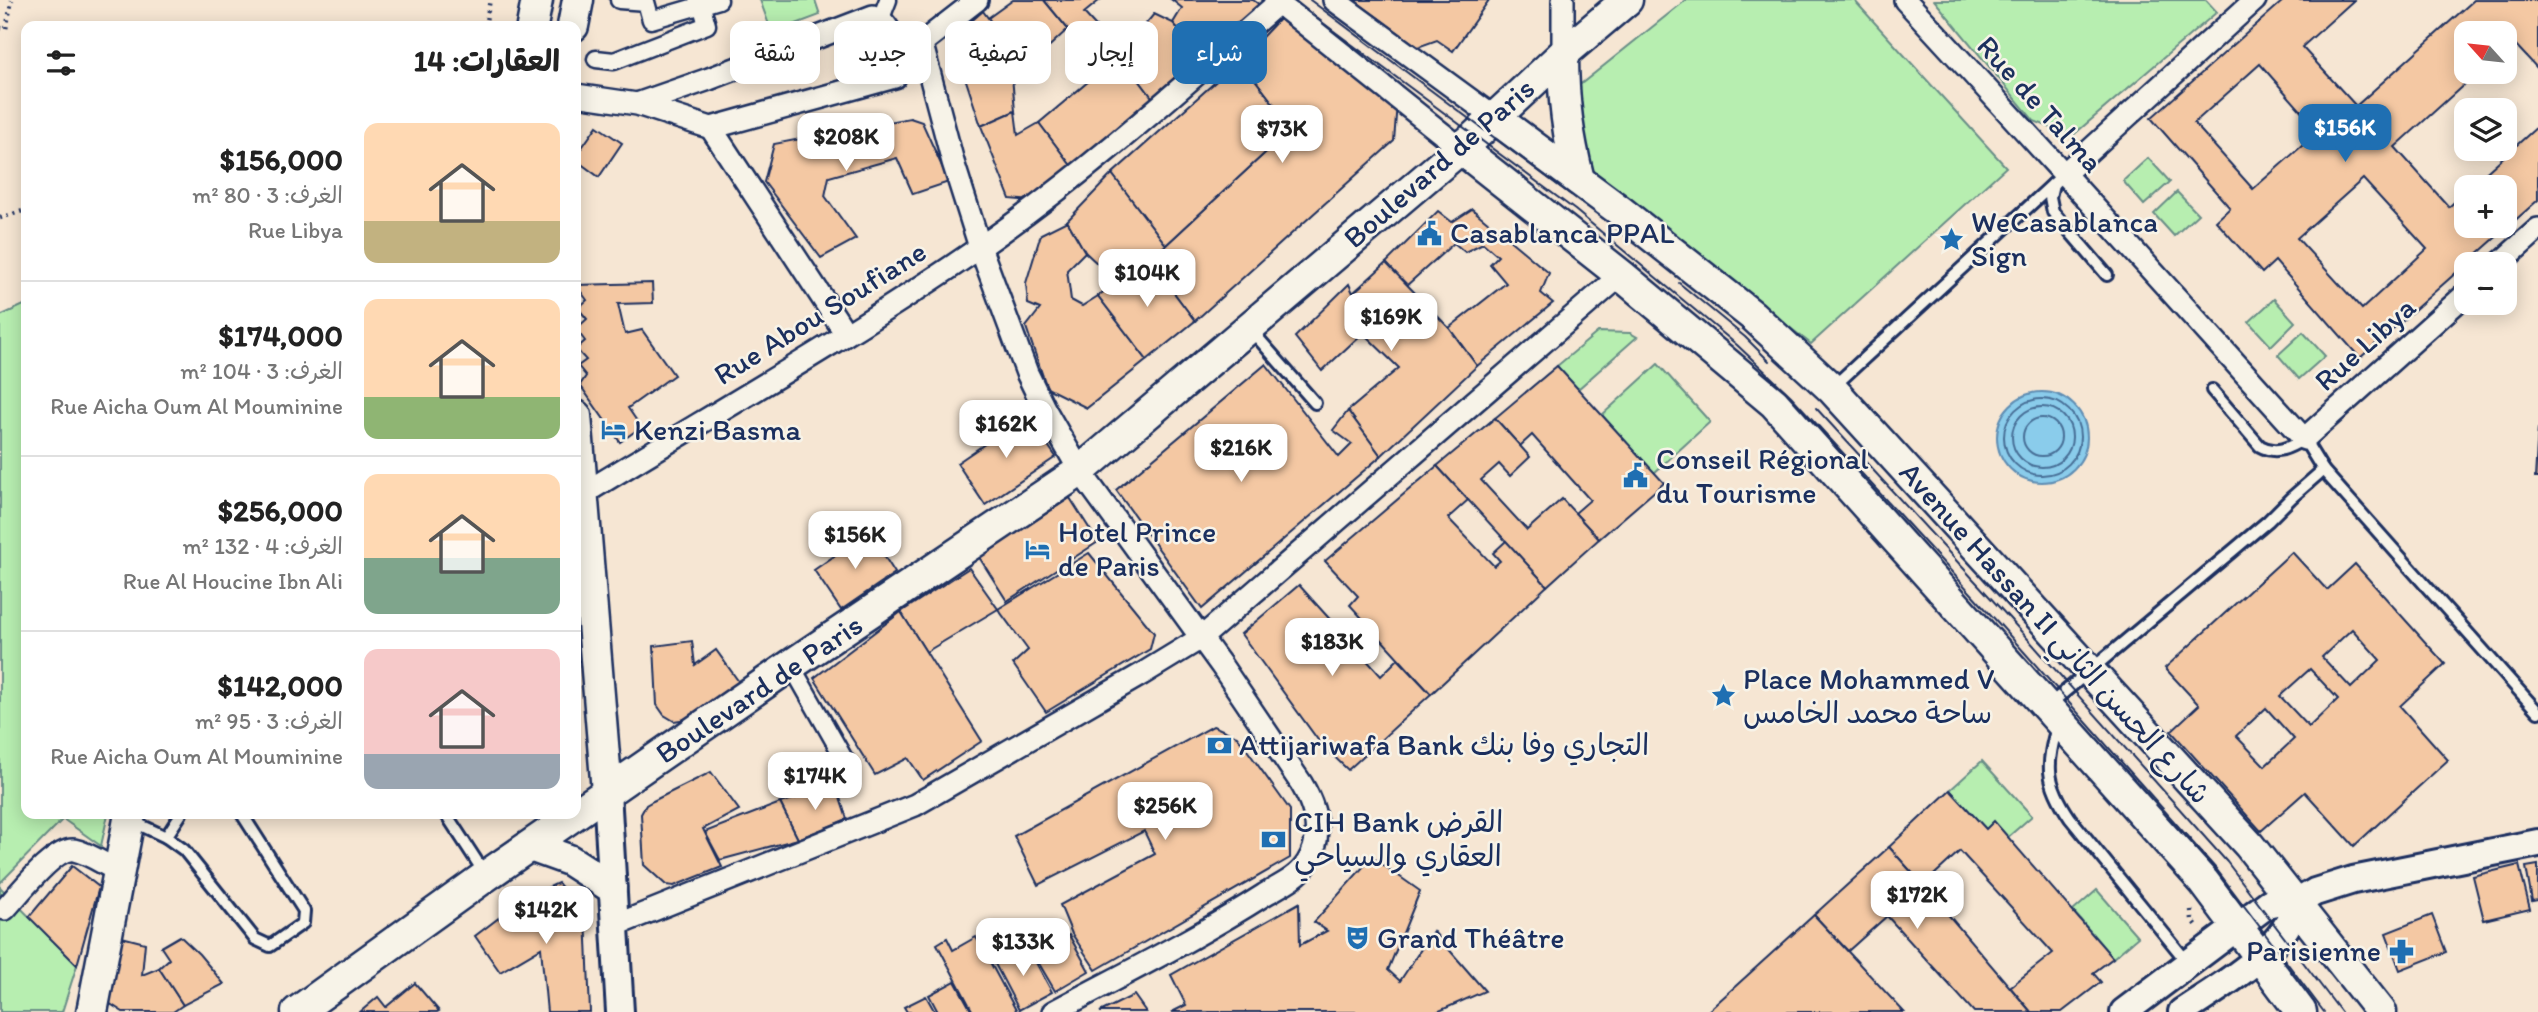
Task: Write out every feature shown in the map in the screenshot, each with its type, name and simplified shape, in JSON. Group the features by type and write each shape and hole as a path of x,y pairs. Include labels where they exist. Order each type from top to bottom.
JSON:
{"main road":[{"path":"533,21 537,0"},
{"path":"574,21 578,0"},
{"name":"Boulevard de Paris","path":"581,810 1080,471 1495,118 1563,54 1627,0"},
{"path":"1563,54 1563,97 1567,134 1579,180"},
{"name":"Avenue Hassan II شارع الحسن الثاني","path":"1495,118 1753,316 1832,389 2249,845 2381,1012"},
{"name":"Avenue Hassan II شارع الحسن الثاني","path":"1460,148 1620,275 1774,403 2204,882 2301,1012"},
{"path":"581,472 607,792"},
{"path":"92,1012 129,819"},
{"name":"Boulevard de Paris","path":"297,1012 568,819"},
{"path":"530,846 569,860 611,887"}],"street":[{"path":"619,0 646,2 652,20 701,3 719,0"},
{"path":"931,38 978,0"},
{"name":"Avenue Hassan II شارع الحسن الثاني","path":"1334,0 1495,118"},
{"path":"1563,0 1563,54"},
{"name":"Rue de Talma","path":"1905,0 2059,178 2105,220 2304,439"},
{"path":"2059,178 2255,0"},
{"name":"Avenue Hassan II شارع الحسن الثاني","path":"1277,1 1460,148"},
{"name":"Rue Abou Soufiane","path":"583,494 846,334 980,247 1160,106 1277,1"},
{"path":"596,59 614,61 707,25 701,3"},
{"path":"636,104 709,79 885,9"},
{"path":"931,79 953,162 980,247 1027,373 1080,471 1201,638 1310,797 1317,825 1308,862 1299,873 1239,911 1054,1012"},
{"path":"581,96 636,104 711,128 870,84"},
{"path":"711,128 846,334"},
{"path":"2512,252 2538,229"},
{"path":"616,925 915,805 1201,638 1620,275"},
{"name":"Rue Libya","path":"2304,439 2454,305"},
{"path":"791,665 846,762"},
{"path":"607,792 621,1012"},
{"path":"2182,1012 2260,956 2288,928 2296,903 2315,892 2353,880 2538,844"},
{"path":"5,909 53,858 64,851 76,851 118,871"},
{"path":"2124,1012 2269,903 2296,903"}],"lane":[{"path":"2059,178 2050,197 2053,212 2107,275"},
{"path":"1832,389 2059,178"},
{"path":"1249,328 1315,403"},
{"path":"2212,390 2260,446 2268,450 2287,449 2304,439"},
{"name":"Rue de Talma","path":"2304,439 2323,470 2538,712"},
{"path":"2188,963 2070,818 2053,790 2053,713 2089,670 2268,521 2323,470"},
{"path":"133,819 184,850 255,939 270,946 303,923 304,911 245,819"},
{"path":"166,837 178,819"},
{"path":"449,819 486,876"}],"path":[{"path":"0,28 6,29 12,0"},
{"path":"486,21 489,0"},
{"path":"0,218 21,212"}],"green space":[{"path":"760,0 815,0 820,15 804,21 768,21"},
{"path":"1686,0 1854,0 2006,167 1811,344 1585,168 1571,92"},
{"path":"1934,0 2206,0 2217,12 2072,136 2034,121"},
{"path":"2148,158 2170,182 2144,205 2123,181"},
{"path":"2177,192 2198,214 2174,236 2154,214"},
{"path":"2274,299 2295,322 2271,346 2249,322"},
{"path":"21,306 21,819 63,819 0,883 0,316"},
{"path":"1598,332 1630,333 1637,337 1578,389 1557,366"},
{"path":"2303,332 2325,356 2299,379 2278,355"},
{"path":"1658,364 1710,422 1654,473 1602,415"},
{"path":"1982,761 2032,816 2008,837 1994,822 1986,829 1950,790"},
{"path":"63,819 107,819 101,846"},
{"path":"0,887 77,965 62,1012 0,1012"},
{"path":"2097,890 2138,937 2113,958 2073,911"}],"water":[{"path":"2033,392 2051,392 2067,399 2080,412 2087,428 2087,446 2080,462 2067,475 2051,482 2033,482 2017,475 2004,462 1997,446 1997,428 2004,412 2017,399"}],"building":[{"path":"1013,0 1044,0 1065,25 1065,32 1051,45 1051,21 990,21 988,18"},
{"path":"1044,0 1100,0 1084,13 1091,21 1065,21 1065,25"},
{"path":"1172,0 1253,0 1263,7 1247,21 1174,21 1182,8"},
{"path":"1354,0 1489,0 1453,51 1437,40 1418,47"},
{"path":"2284,0 2354,0 2302,47 2356,106 2474,0 2538,0 2538,69 2517,46 2517,21 2454,21 2454,84 2465,84 2395,147 2449,207 2454,202 2454,238 2495,238 2479,252 2454,252 2454,275 2360,358 2275,261 2262,273 2216,221 2230,208 2151,118","holes":["2260,64 2319,131 2253,189 2194,123","2363,179 2427,249 2362,309 2297,238"]},
{"path":"983,11 990,21 972,21"},
{"path":"1285,13 1397,103 1394,141 1195,321 1148,258 1166,245 1292,128 1258,84 1267,84 1267,32"},
{"path":"1154,14 1172,23 1174,84 1154,100 1142,84 1158,84 1158,21 1148,21"},
{"path":"967,84 1013,84 1015,111 981,126"},
{"path":"1085,84 1142,84 1154,100 1072,167 1039,123"},
{"path":"1213,84 1258,84 1292,128 1166,245 1112,174"},
{"path":"1015,111 1018,135 1039,123 1072,167 1032,201 1010,199 981,126"},
{"path":"910,118 922,122 949,182 913,194 897,158 829,177 825,196 856,239 821,258 764,182 774,144"},
{"path":"597,126 622,143 599,177 581,164 581,149"},
{"path":"2538,126 2538,200 2517,219 2517,175 2483,175 2499,161 2517,161 2517,145"},
{"path":"1112,174 1166,245 1116,281 1085,252 1067,221"},
{"path":"1472,209 1549,273 1541,293 1553,303 1477,366 1449,328 1506,283 1490,264 1498,256 1483,243 1465,252 1454,243 1406,286 1386,263 1438,211 1452,222"},
{"path":"1067,221 1085,252 1067,270 1071,300 1082,306 1098,296 1147,360 1087,408 1047,388 1026,327 1040,309 1028,304 1026,283 1041,234"},
{"path":"1148,258 1195,321 1147,360 1098,296"},
{"path":"1386,263 1449,328 1477,366 1381,456 1348,411 1399,368 1363,333 1322,371 1295,337 1349,284 1353,293"},
{"path":"652,283 653,303 618,304 625,334 642,330 674,375 628,408 641,427 620,442 581,386 586,376 581,370 581,364 586,360 581,354 581,345 585,341 581,336 581,324 587,319 581,312 581,305 587,300 581,292 581,285"},
{"path":"1266,364 1339,457 1352,444 1333,430 1348,411 1381,456 1202,609 1116,490"},
{"path":"1557,366 1664,483 1599,539 1575,513 1590,500 1532,435 1520,446 1495,418"},
{"path":"1027,415 1056,457 985,505 957,463"},
{"path":"1495,418 1530,457 1510,476 1499,464 1481,480 1527,530 1562,499 1599,539 1547,586 1437,466"},
{"path":"2538,428 2538,478 2535,478"},
{"path":"1437,466 1468,500 1448,518 1494,566 1500,561 1493,553 1506,541 1547,586 1431,694 1350,605 1358,596 1325,561"},
{"path":"1070,498 1098,542 1007,601 979,557"},
{"path":"869,532 895,573 841,610 814,570"},
{"path":"2292,552 2327,590 2355,564 2445,664 2400,706 2448,760 2354,846 2305,792 2261,831 2171,731 2199,705 2165,668","holes":["2352,629 2380,660 2351,688 2322,657","2310,669 2338,699 2309,727 2280,696","2266,708 2294,739 2265,766 2236,736"]},
{"path":"1089,553 1154,633 1150,649 1046,712 1013,664 1028,650 998,609"},
{"path":"969,568 998,609 926,652 901,612"},
{"path":"1299,585 1381,676 1398,659 1431,694 1348,770 1321,744 1241,634"},
{"path":"901,612 982,741 923,780 908,758 875,775 814,678"},
{"path":"692,641 695,665 716,650 739,682 687,719 674,721 664,715 657,705 654,646"},
{"path":"1213,726 1237,736 1290,810 1290,858 1096,970 1072,934 1060,905 1155,854 1144,831 1038,885 1014,836"},
{"path":"711,772 739,810 703,829 722,867 674,886 666,885 644,865 641,814 646,805"},
{"path":"836,786 847,819 798,839 780,803"},
{"path":"1950,790 1986,829 1994,821 2113,958 2093,973 2101,982 2062,1012 2031,1012 2010,987 2053,953 1960,851 1923,885 1889,847"},
{"path":"780,803 798,839 720,860 705,832"},
{"path":"1889,847 2031,1012 1974,1012 1887,916 1848,951 1814,915"},
{"name":"Grand Théâtre","path":"1372,857 1420,891 1388,970 1400,981 1433,931 1485,991 1437,1012 1172,1012 1186,1005 1171,975 1299,903 1300,945 1327,931 1314,922"},
{"path":"2519,865 2530,909 2484,920 2473,876"},
{"path":"2538,865 2538,900 2532,901 2526,867"},
{"path":"72,866 99,887 77,965 29,917"},
{"path":"558,883 586,916 590,1012 547,1012 541,948 500,972 475,936 525,898"},
{"path":"1814,915 1904,1012 1707,1012"},
{"path":"2432,915 2446,952 2400,970 2386,933"},
{"path":"114,935 145,943 142,975 159,968 183,1005 173,1012 123,1012 101,998"},
{"path":"1069,935 1089,971 1055,991 1034,955"},
{"path":"180,936 224,984 183,1005 159,968 169,959 161,947"},
{"path":"976,937 1017,1012 973,1012 937,944 947,938 953,950"},
{"path":"1027,946 1052,992 1019,1010 995,964"},
{"path":"955,981 972,1012 938,1012 929,995"},
{"path":"415,983 439,1011 360,1012 378,997 386,1007"},
{"path":"1134,995 1146,1012 1100,1012"},
{"path":"926,996 935,1012 907,1012 904,1007"}],"tram line":[{"path":"1292,0 1575,210 1737,345 1791,396 2002,627 2217,870 2324,1012"},
{"path":"1310,0 1571,195"},
{"path":"1679,283 1745,337 1769,361"},
{"path":"1816,408 2010,619 2227,862 2341,1012"}],"place":[{"name":"Casablanca PPAL","path":"1430,233"},
{"name":"WeCasablanca Sign","path":"1951,239"},
{"name":"Kenzi Basma","path":"614,430"},
{"name":"Conseil Régional du Tourisme","path":"1636,476"},
{"name":"Hotel Prince de Paris","path":"1038,549"},
{"name":"Place Mohammed V ساحة محمد الخامس","path":"1723,696"},
{"name":"Attijariwafa Bank التجاري وفا بنك","path":"1219,745"},
{"name":"CIH Bank القرض العقاري والسياحي","path":"1274,839"},
{"name":"Grand Théâtre","path":"1357,938"},
{"name":"Parisienne","path":"2401,951"}]}
